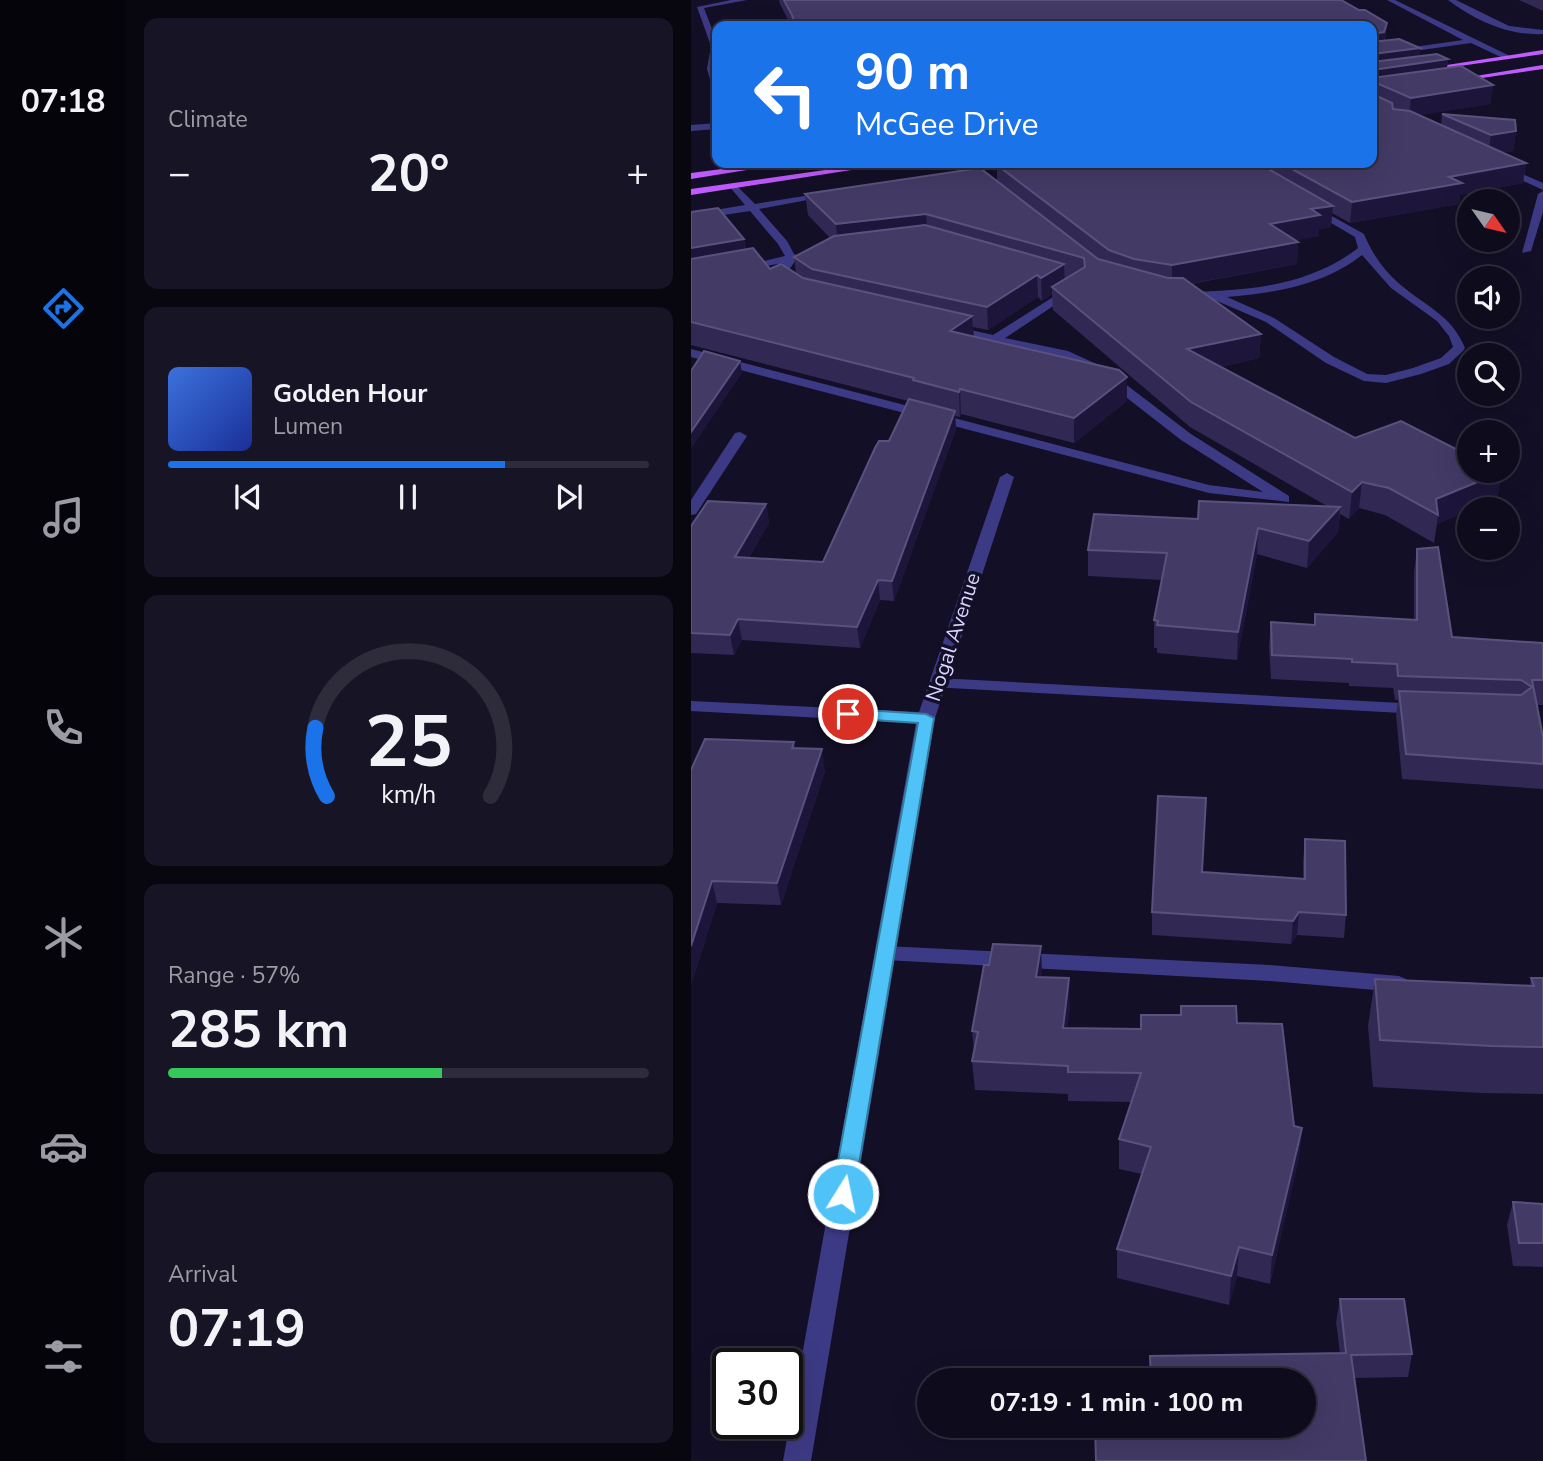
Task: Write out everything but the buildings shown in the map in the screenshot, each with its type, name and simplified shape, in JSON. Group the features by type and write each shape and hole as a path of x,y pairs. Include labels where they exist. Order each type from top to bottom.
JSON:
{"main road":[{"path":"1413,70 1543,52"},
{"path":"1451,80 1543,67"},
{"path":"691,176 726,168"},
{"path":"730,168 734,186"},
{"path":"691,192 857,168"}],"street":[{"path":"712,38 700,7 744,0"},
{"path":"1390,0 1443,29 1508,57"},
{"path":"1451,0 1505,29"},
{"path":"1480,29 1493,21"},
{"path":"1443,29 1466,27"},
{"path":"1456,34 1480,29 1505,29 1527,34 1543,32"},
{"path":"1377,54 1472,41"},
{"path":"691,128 712,126"},
{"path":"1494,164 1543,187"},
{"path":"966,168 1001,195"},
{"path":"734,186 783,243 791,258"},
{"path":"691,217 843,193"},
{"path":"1526,251 1543,194"},
{"path":"1213,296 1270,320 1330,360 1364,377 1386,379 1445,361 1459,348 1454,330 1432,311 1397,288 1363,249 1360,236 1302,202"},
{"path":"1168,295 1213,296 1261,290 1317,276 1349,263 1363,249"},
{"path":"728,270 804,256"},
{"path":"791,258 784,270 790,283 810,296"},
{"path":"995,339 1079,285 1067,281"},
{"path":"691,353 1209,489 1284,499 1186,437 1099,370 1064,354 942,327"},
{"path":"691,511 740,436"},
{"name":"Nogal Avenue","path":"797,1461 926,718 1007,477"},
{"path":"938,683 1284,704 1440,709"},
{"path":"691,706 926,718"},
{"path":"885,953 1256,972 1423,985"}],"route":[{"path":"843,1194 926,718 848,714"}]}
